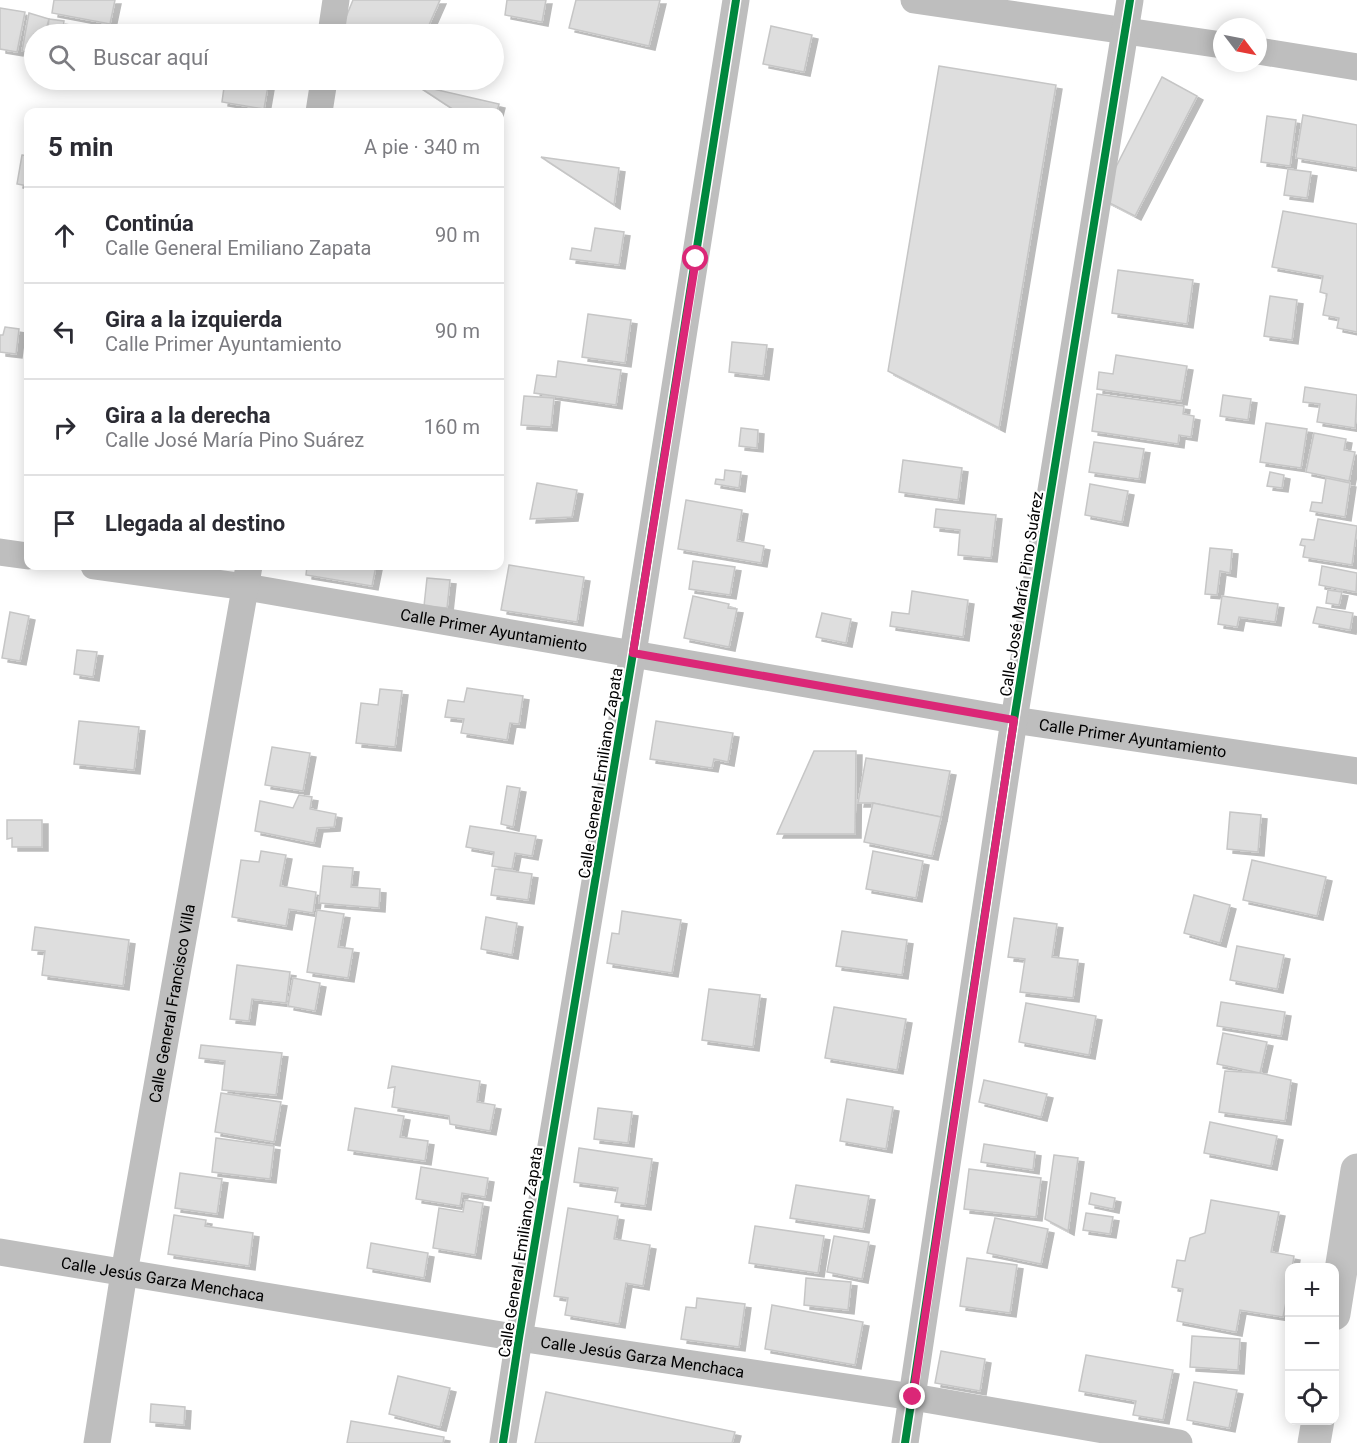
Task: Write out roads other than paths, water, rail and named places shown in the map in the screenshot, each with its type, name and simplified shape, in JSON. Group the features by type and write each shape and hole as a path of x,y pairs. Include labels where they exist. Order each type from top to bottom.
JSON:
{"street":[{"path":"332,24 336,0"},
{"name":"Calle General Emiliano Zapata","path":"503,1443 633,653 736,0"},
{"path":"914,0 1213,44"},
{"name":"Calle José María Pino Suárez","path":"905,1443 1014,720 1130,0"},
{"path":"1267,52 1357,67"},
{"path":"320,108 322,90"},
{"path":"0,552 24,555"},
{"name":"Calle Primer Ayuntamiento","path":"155,570 248,576 633,653 1014,720 1357,771"},
{"name":"Calle General Francisco Villa","path":"97,1443 124,1273 248,576"},
{"path":"1339,1288 1357,1170"},
{"name":"Calle Jesús Garza Menchaca","path":"0,1252 519,1338 913,1397 1179,1443"},
{"path":"1314,1443 1317,1425"}]}
